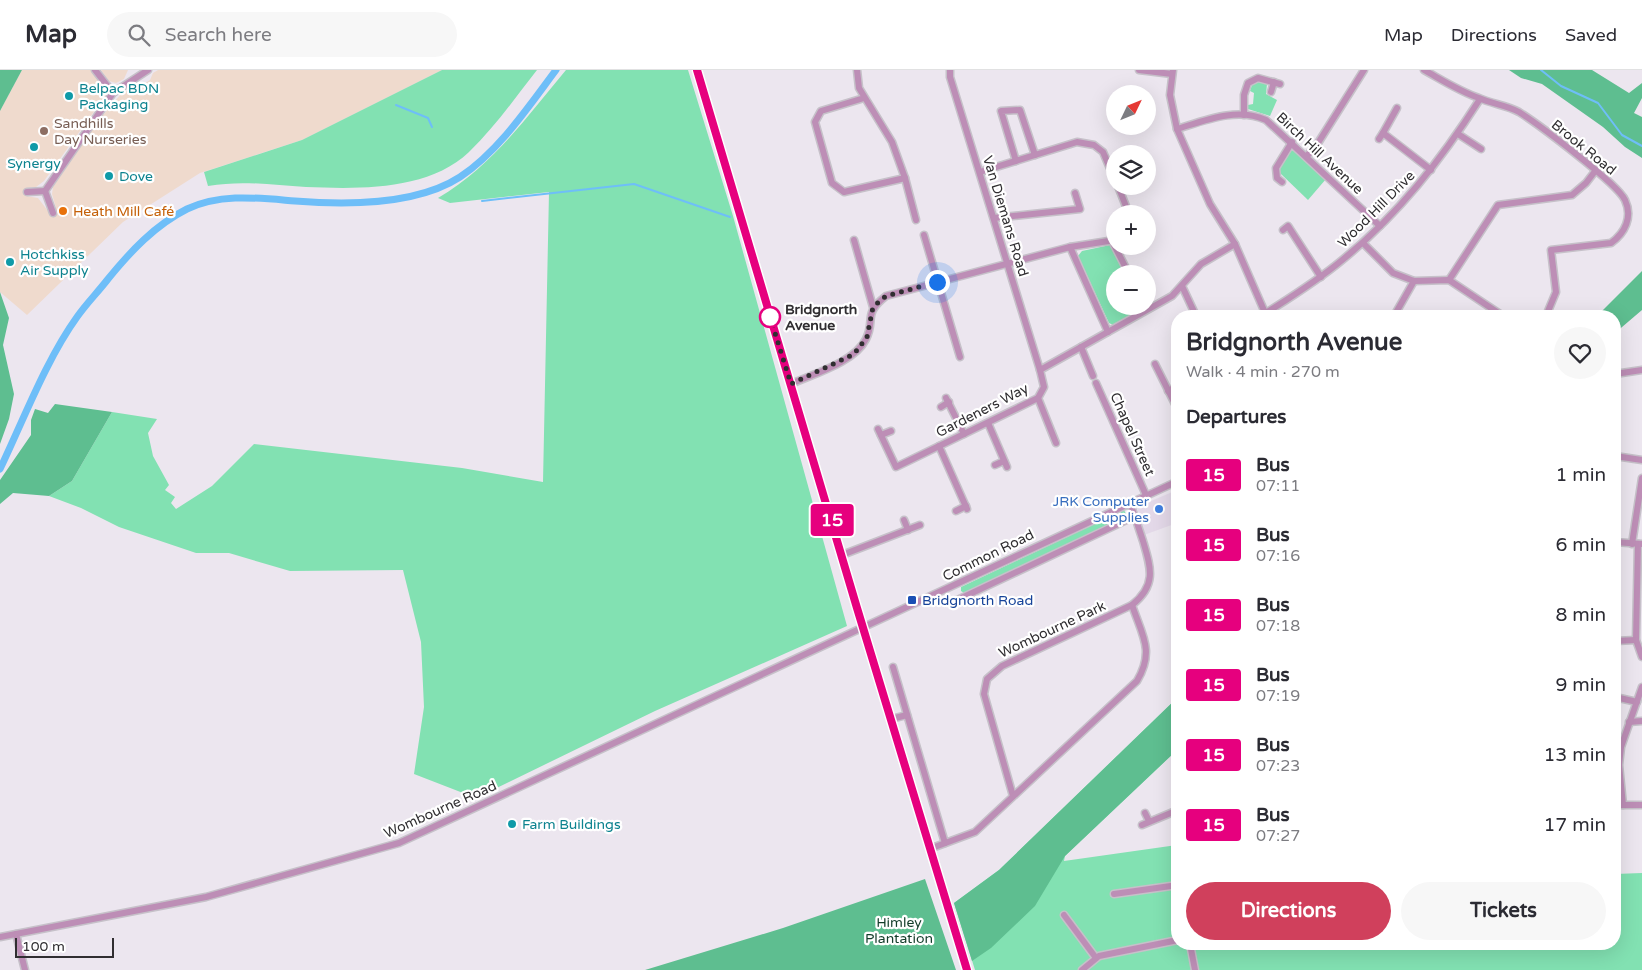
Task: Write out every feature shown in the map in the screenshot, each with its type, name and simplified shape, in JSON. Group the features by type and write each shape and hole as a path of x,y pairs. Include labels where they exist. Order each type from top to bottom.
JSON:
{"main road":[{"path":"697,70 967,969"}],"street":[{"path":"95,70 113,93"},
{"path":"45,191 113,93 148,70"},
{"path":"857,70 859,88 892,142 905,178 916,220"},
{"name":"Van Diemans Road","path":"950,70 950,77 1040,370"},
{"path":"1139,70 1173,72 1170,101 1177,129 1210,204 1235,244 1264,310"},
{"path":"1307,156 1364,70"},
{"name":"Brook Road","path":"1424,70 1453,87 1480,99 1519,112 1596,170 1624,198 1628,211 1626,224 1611,243 1551,250 1556,292 1548,310"},
{"path":"1244,115 1244,95 1248,82 1258,78 1277,83 1271,92"},
{"path":"864,98 821,111 816,117 815,122 832,183 844,192 905,178"},
{"name":"Wood Hill Drive","path":"1273,310 1321,277 1363,243 1380,226 1431,170 1458,134 1480,99"},
{"path":"1397,108 1381,136 1431,170"},
{"path":"1016,161 1001,111 1020,110 1035,155"},
{"name":"Birch Hill Avenue","path":"1177,129 1218,116 1244,115 1266,120 1292,142 1380,226"},
{"path":"1458,134 1481,149"},
{"path":"1282,182 1277,178 1276,168 1292,142"},
{"path":"980,172 1069,144 1088,143 1103,152 1106,159"},
{"path":"1449,280 1498,205 1572,195 1586,183 1596,170"},
{"path":"27,192 45,191"},
{"path":"45,191 53,213"},
{"path":"994,218 1080,209 1075,192"},
{"path":"904,212 912,209"},
{"path":"1283,230 1288,226 1321,277"},
{"path":"924,235 960,357"},
{"path":"791,384 854,354 867,337 873,307 854,240"},
{"path":"873,307 886,296 1007,262 1070,247 1106,242"},
{"path":"1363,243 1393,273 1414,281 1449,280 1494,310"},
{"name":"Gardeners Way","path":"1156,304 1172,296 1202,264 1235,244"},
{"path":"1070,247 1108,332"},
{"path":"1397,310 1414,281"},
{"path":"1182,286 1193,310"},
{"name":"Gardeners Way","path":"890,431 880,432 896,467 1038,398 1044,387 1040,370 1136,315"},
{"name":"Chapel Street","path":"1081,347 1146,495"},
{"path":"1155,364 1171,397"},
{"path":"1621,373 1642,370"},
{"path":"1038,398 1056,443"},
{"path":"941,406 948,400 964,434"},
{"path":"988,423 1005,464 995,465"},
{"path":"939,446 966,508 956,511"},
{"path":"1621,457 1642,460"},
{"path":"1642,478 1637,544 1636,640 1642,657"},
{"name":"Common Road","path":"863,627 1171,484"},
{"name":"Wombourne Park","path":"1013,796 984,694 987,679 1002,666 1132,606 1144,594 1151,573 1130,504"},
{"name":"Common Road","path":"953,602 1135,516"},
{"path":"904,520 908,530"},
{"path":"842,555 920,526"},
{"path":"1621,543 1637,544"},
{"path":"954,586 960,598"},
{"path":"932,848 975,832 1137,681 1146,666 1147,648 1132,606"},
{"name":"Wombourne Road","path":"0,937 206,897 399,843 863,627"},
{"path":"1621,641 1636,640"},
{"path":"893,667 945,843"},
{"path":"1621,747 1642,687"},
{"path":"1621,698 1636,702"},
{"path":"891,719 907,715"},
{"path":"1629,722 1642,721"},
{"path":"1621,786 1623,806 1642,805"},
{"path":"1142,824 1171,813"},
{"path":"1145,814 1149,821"},
{"path":"1114,894 1171,886"},
{"path":"1064,915 1096,958"},
{"path":"16,934 25,970"},
{"path":"1082,970 1096,958 1111,952 1171,941"},
{"path":"1191,950 1195,970"}],"shaded area":[{"path":"22,70 92,70 106,89 106,95 44,181 36,187 25,188 26,196 38,198 48,211 56,208 52,194 53,187 98,121 121,94 130,89 136,89 150,80 153,73 158,70 442,70 302,140 200,173 123,222 27,315 0,292 0,111"},
{"path":"101,70 128,70 124,79 116,83 109,81"},
{"path":"1171,493 1171,525 1144,535 1137,507"}],"green space":[{"path":"0,70 22,70 0,111"},
{"path":"442,70 537,70 488,133 469,152 452,165 434,174 413,181 370,187 327,188 245,183 208,186 204,172 302,140"},
{"path":"566,70 688,70 733,216 847,626 655,711 476,798 414,774 424,707 421,642 403,570 290,571 229,553 196,553 119,527 81,508 49,496 72,481 112,412 157,419 148,433 153,456 169,485 165,490 175,497 171,503 176,509 212,486 254,444 462,468 543,482 549,192 450,203 438,198 458,185 492,156"},
{"path":"1509,70 1592,70 1629,93 1642,83 1642,98 1634,113 1642,117 1642,158 1625,147 1603,127 1542,84 1521,78"},
{"path":"1258,82 1267,84 1266,94 1277,100 1270,116 1248,109 1248,105 1253,104 1254,93 1250,91 1252,85"},
{"path":"1295,150 1326,179 1308,200 1281,174 1279,169 1290,151"},
{"path":"1106,246 1106,255 1115,255 1120,265 1106,265 1106,315 1131,315 1113,325 1109,323 1078,256 1082,251"},
{"path":"1642,271 1642,310 1621,328 1621,310 1603,310"},
{"path":"0,292 9,318 3,345 14,394 9,419 0,444"},
{"path":"55,404 112,412 72,481 49,496 13,493 0,504 0,480 31,435 31,420 35,409 48,413"},
{"path":"1124,510 1127,516 964,593 961,591 961,587"},
{"path":"1171,704 1171,756 1065,856 1064,861 1171,846 1171,950 1621,950 1621,874 1642,873 1642,970 975,970 954,903 999,870"},
{"path":"1171,704 1171,756 1065,856 1035,906 991,948 972,961 954,903 999,870"},
{"name":"Himley Plantation","path":"925,879 956,970 645,970 783,928"}],"waterway":[{"path":"0,469 45,371 77,317 125,259 154,231 175,215 200,204 226,199 254,198 358,203 402,198 443,186 460,177 488,154 524,113 556,70"},
{"path":"1541,70 1561,86 1598,103 1622,135 1642,146"},
{"path":"396,105 428,118 432,127"},
{"path":"482,201 634,184 730,217"}],"bus line":[{"name":"15","path":"697,70 967,970"}],"place":[{"name":"Belpac BDN Packaging","path":"69,96"},
{"name":"Sandhills Day Nurseries","path":"44,131"},
{"name":"Synergy","path":"34,147"},
{"name":"Dove","path":"109,176"},
{"name":"Heath Mill Café","path":"63,211"},
{"name":"Hotchkiss Air Supply","path":"10,262"},
{"name":"Bridgnorth Avenue","path":"770,317"},
{"name":"JRK Computer Supplies","path":"1159,509"},
{"name":"Bridgnorth Road","path":"912,600"},
{"name":"Farm Buildings","path":"512,824"}],"route":[{"path":"770,317 791,384 854,354 867,337 868,324 873,307 886,296 937,282"}]}
